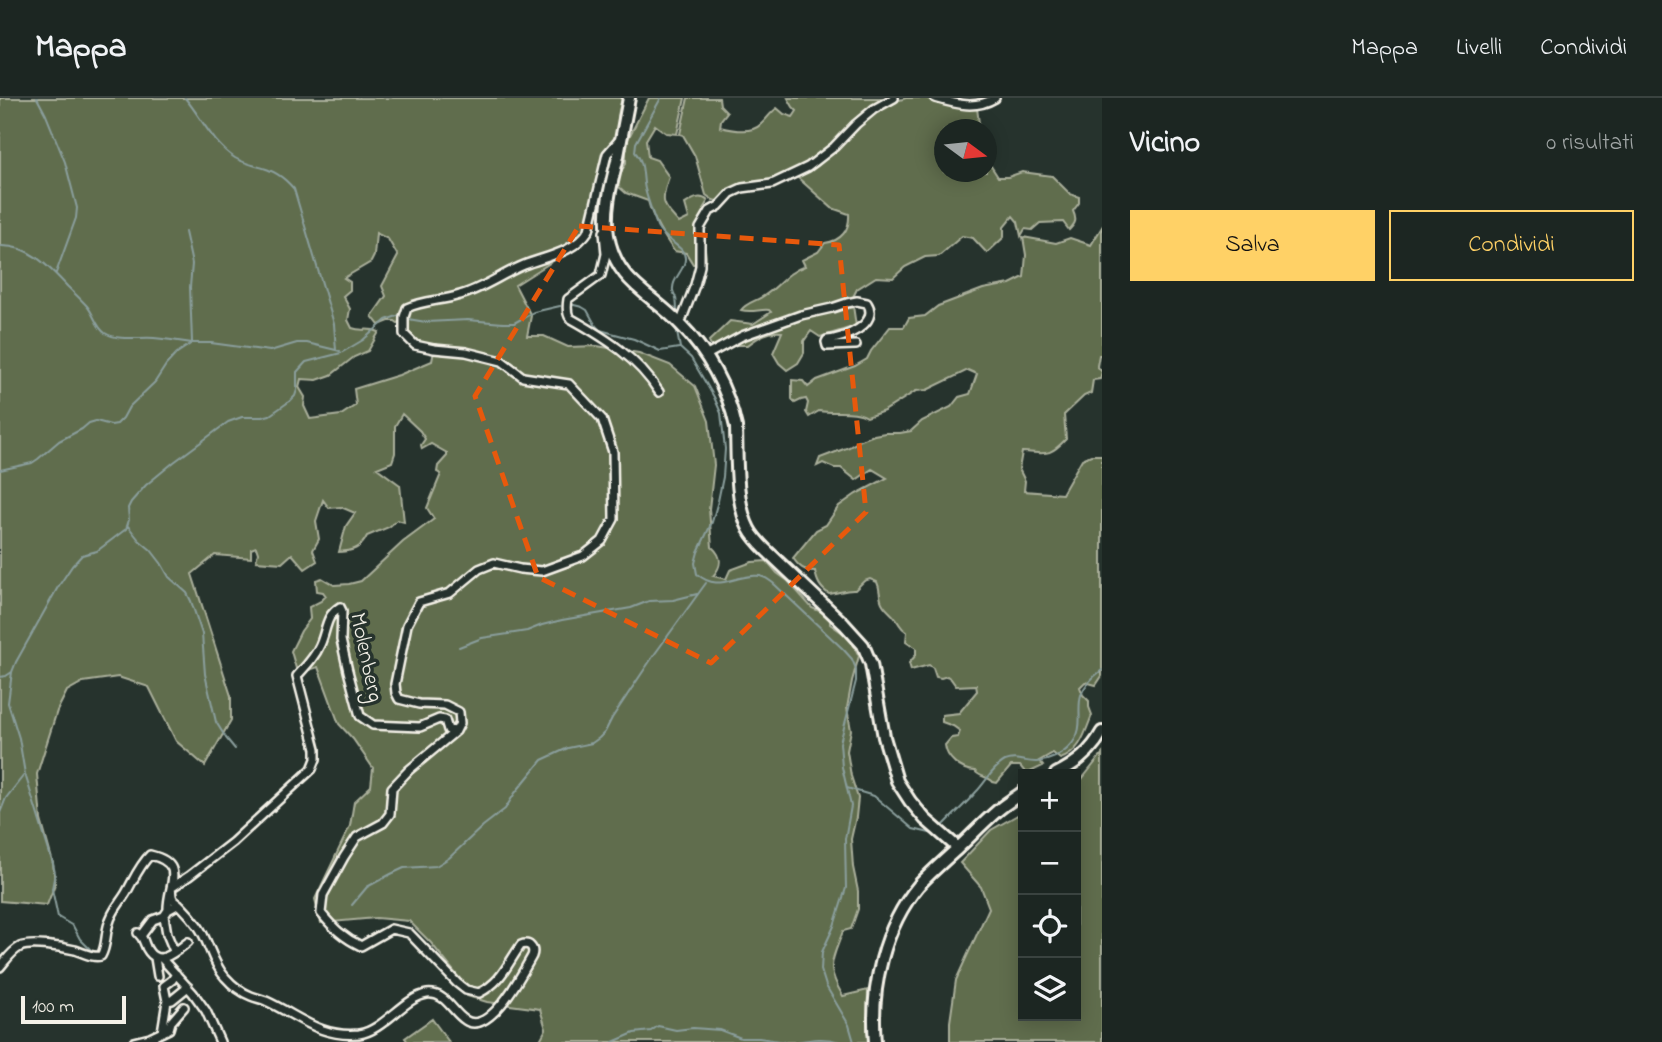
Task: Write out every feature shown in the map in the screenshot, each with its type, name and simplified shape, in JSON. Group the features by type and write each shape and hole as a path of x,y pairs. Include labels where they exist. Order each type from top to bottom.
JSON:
{"main road":[{"path":"629,98 610,191 607,221 610,246 631,283 677,321 705,356 734,416 742,506 749,529 766,551 863,645 871,664 884,737 897,781 925,819 958,848"},
{"path":"1065,769 1090,750 1102,732"},
{"path":"875,1042 874,1011 878,976 903,909 920,885 998,810 1018,796"}],"street":[{"path":"677,321 695,285 700,266 700,228 710,211 731,193 742,188 772,184 808,167 834,147 874,109 894,98"},
{"path":"935,98 961,105 985,103 995,98"},
{"path":"171,888 173,899 199,927 222,973 231,983 251,996 264,1000 336,1038 368,1032 416,998 427,994 439,996 448,1002 470,1023 480,1022 495,1011 510,993 532,956 531,946 521,945 501,977 491,987 479,993 466,990 409,933 391,929 361,946 346,939 321,913 323,895 357,837 383,824 390,814 392,788 408,770 456,731 460,723 459,712 446,705 419,704 399,699 396,693 407,625 419,602 450,593 479,569 494,563 542,571 583,556 602,541 614,519 613,452 602,419 569,384 523,377 502,361 466,352 415,345 404,334 407,308 419,302 461,295 524,265 560,254 577,244 589,230 607,154 621,138"},
{"path":"607,221 604,232 606,254 601,275 568,299 568,316 618,348 646,374 659,392"},
{"path":"705,356 761,328 857,301 867,303 870,307 865,323 849,334 826,342 827,346 856,345"},
{"name":"Molenberg","path":"171,888 233,842 312,769 316,760 316,749 297,676 312,660 321,643 327,619 340,607 341,640 360,716 373,725 420,727 439,719 445,720 448,730 456,731"},
{"path":"0,967 14,951 29,944 65,948 94,957 101,956 114,911 143,862 150,855 172,867 174,878 166,913 167,934 174,951"},
{"path":"179,904 153,920 139,935 145,942 147,951 159,958 188,987 206,1011 220,1042"},
{"path":"159,958 188,942"},
{"path":"158,976 159,958"},
{"path":"162,1032 167,1001 164,985 176,974"},
{"path":"167,1001 188,987"},
{"path":"134,1042 169,1029 171,1022 184,1007"}],"highlighted area":[{"path":"579,226 839,245 866,512 711,663 538,577 475,396"}],"green space":[{"path":"0,98 622,98 617,141 605,153 587,229 576,242 460,293 406,306 402,326 395,321 379,325 372,316 386,296 382,286 398,256 388,239 376,233 371,262 344,278 350,282 350,290 343,296 350,309 348,320 352,328 379,332 368,351 354,357 331,375 317,380 301,379 299,387 305,397 304,406 310,419 341,415 356,405 354,389 432,361 434,351 465,354 501,363 522,379 568,386 600,420 611,453 612,519 600,540 582,554 542,569 494,561 449,591 418,601 397,664 398,701 445,707 457,714 458,723 454,729 450,728 447,719 420,725 373,723 362,715 343,640 343,611 335,607 331,612 313,651 297,672 291,651 310,619 309,607 326,596 317,591 316,580 322,578 334,585 361,581 403,542 434,519 427,508 441,474 437,472 438,466 447,453 431,444 422,449 421,445 425,439 402,414 395,426 395,453 392,462 377,468 400,485 404,522 397,520 389,527 367,536 356,548 339,552 346,526 355,513 341,507 329,508 323,500 316,521 319,539 313,550 317,561 305,569 292,554 282,563 256,561 256,547 251,549 251,558 215,555 192,574 231,696 231,720 205,766 176,741 149,687 118,677 83,682 67,691 57,711 37,774 41,820 53,863 55,884 47,905 0,901"},
{"path":"649,98 685,98 677,134 666,133 655,125 646,140 648,157 657,160 669,177 664,202 679,223 689,218 685,204 699,198 708,201 703,209 710,221 703,230 706,258 704,265 693,264 686,253 674,251 662,233 648,201 626,193 618,186 619,174 626,164 628,139"},
{"path":"688,98 719,98 720,105 727,112 720,127 752,130 777,108 793,117 797,111 788,98 887,98 871,108 811,162 774,181 741,186 721,202 706,195 695,156 680,134"},
{"path":"906,98 926,98 960,107 977,108 978,119 934,119 934,182 997,182 997,175 1008,177 1022,172 1052,176 1070,194 1079,197 1079,203 1073,211 1073,225 1069,230 1063,222 1040,223 1032,230 1025,229 1021,236 1018,222 1013,216 1004,227 1004,237 987,253 973,238 962,236 939,256 925,257 905,267 893,278 876,277 857,289 852,299 856,326 820,337 811,331 804,341 804,353 798,363 787,370 773,353 782,332 764,335 748,345 711,346 709,341 730,321 753,324 771,312 741,310 805,266 802,260 818,252 825,243 840,237 846,230 849,214 832,208 797,177 818,166 870,116 890,103"},
{"path":"1102,227 1102,355 1099,355 1097,366 1102,372 1100,379 1093,380 1091,393 1064,415 1066,439 1050,452 1022,452 1019,469 1025,481 1024,491 1062,494 1082,459 1091,455 1102,455 1102,676 1096,685 1085,682 1080,687 1089,701 1092,715 1077,747 1060,759 1053,753 1039,761 1043,766 1036,769 1011,766 997,783 960,766 951,759 946,750 945,745 951,738 958,737 960,731 942,722 942,715 959,713 977,691 976,685 956,686 947,676 936,677 929,665 911,670 909,663 916,655 916,648 906,641 907,632 883,605 877,582 870,579 855,590 829,594 819,584 815,571 802,568 793,558 816,530 826,525 839,506 887,478 872,469 856,480 841,468 823,463 817,466 820,458 874,435 911,431 922,421 951,407 959,397 970,394 977,374 968,370 927,390 916,391 884,411 867,417 857,413 819,411 809,417 806,412 806,399 795,403 792,399 792,380 803,381 808,387 817,380 867,359 890,327 904,327 909,318 925,316 938,306 983,289 1010,284 1024,277 1026,255 1023,237 1056,243 1070,238 1091,245"},
{"path":"561,256 515,285 531,316 527,336 544,336 568,347 597,346 639,353 670,365 695,386 709,421 714,465 709,509 712,547 720,562 713,576 726,579 730,570 752,562 767,561 812,608 824,613 830,624 850,638 859,656 847,708 851,730 847,751 858,798 851,839 858,909 851,929 843,931 833,957 832,970 843,996 868,990 869,1042 539,1042 546,1029 540,1009 487,1002 467,996 460,979 409,921 376,918 321,923 315,899 350,826 354,802 371,786 373,768 339,724 318,667 309,670 324,644 330,620 336,612 339,613 359,717 372,727 420,728 439,720 457,732 463,724 462,710 446,702 419,701 401,696 399,684 410,626 421,605 451,596 481,572 494,567 543,575 585,559 604,543 617,520 616,452 605,417 570,381 524,374 503,358 416,342 407,333 410,310 420,305 433,304"},
{"path":"1102,754 1102,1042 950,1042 956,980 989,908 981,887 960,863 991,830 1018,815 1018,1021 1081,1021 1082,779"},
{"path":"432,1019 449,1042 408,1042 405,1038"}],"waterway":[{"path":"37,98 65,162 77,208 76,218 56,273"},
{"path":"185,98 227,152 240,161 268,169 286,180 294,189 334,324 336,350"},
{"path":"661,98 636,143 635,152 642,165 645,189 657,226 684,254 685,262 673,289 677,315"},
{"path":"185,232 192,264 192,342"},
{"path":"0,246 21,249 46,265 87,306 105,333 122,338 154,338 192,343"},
{"path":"570,304 587,310 600,330 634,339 660,351 679,348"},
{"path":"408,319 426,322 468,320 514,323 534,312 560,306"},
{"path":"95,954 80,939 73,926 58,917 52,889 55,873 53,864 25,774 19,738 8,703 16,662 72,566 82,555 97,551 126,529 129,520 128,508 146,485 228,422 242,417 270,415 290,401 297,390 297,372 306,362 341,353 363,340 386,320 400,315"},
{"path":"676,327 680,348 691,358 721,413 725,449 718,501 698,552 695,563 697,574 717,583 752,576 767,579 843,649 856,669 856,681 840,743 842,767 851,806 845,839 846,888 834,926 822,952 821,970 826,986 849,1025 854,1042"},
{"path":"0,470 32,463 59,441 89,423 96,421 117,424 177,353 192,343 270,351 297,343 307,343 340,351"},
{"path":"128,526 151,550 169,577 187,593 191,601 202,634 205,674 216,722 235,749"},
{"path":"352,905 367,887 391,874 404,868 436,866 449,858 505,809 542,760 568,748 592,743 599,738 706,583"},
{"path":"459,647 482,638 527,631 562,620 631,608 649,601 673,600 697,594"},
{"path":"942,827 996,767 1005,761 1042,761 1067,749 1078,733 1082,692 1102,670"},
{"path":"0,677 12,672"},
{"path":"0,813 6,798 24,775"},
{"path":"847,788 874,796 913,829 934,834"},
{"path":"613,1042 634,1033 651,1031 658,1026 676,1030 720,1030 741,1038 785,1042"},
{"path":"797,1042 818,1039 840,1042"}]}
